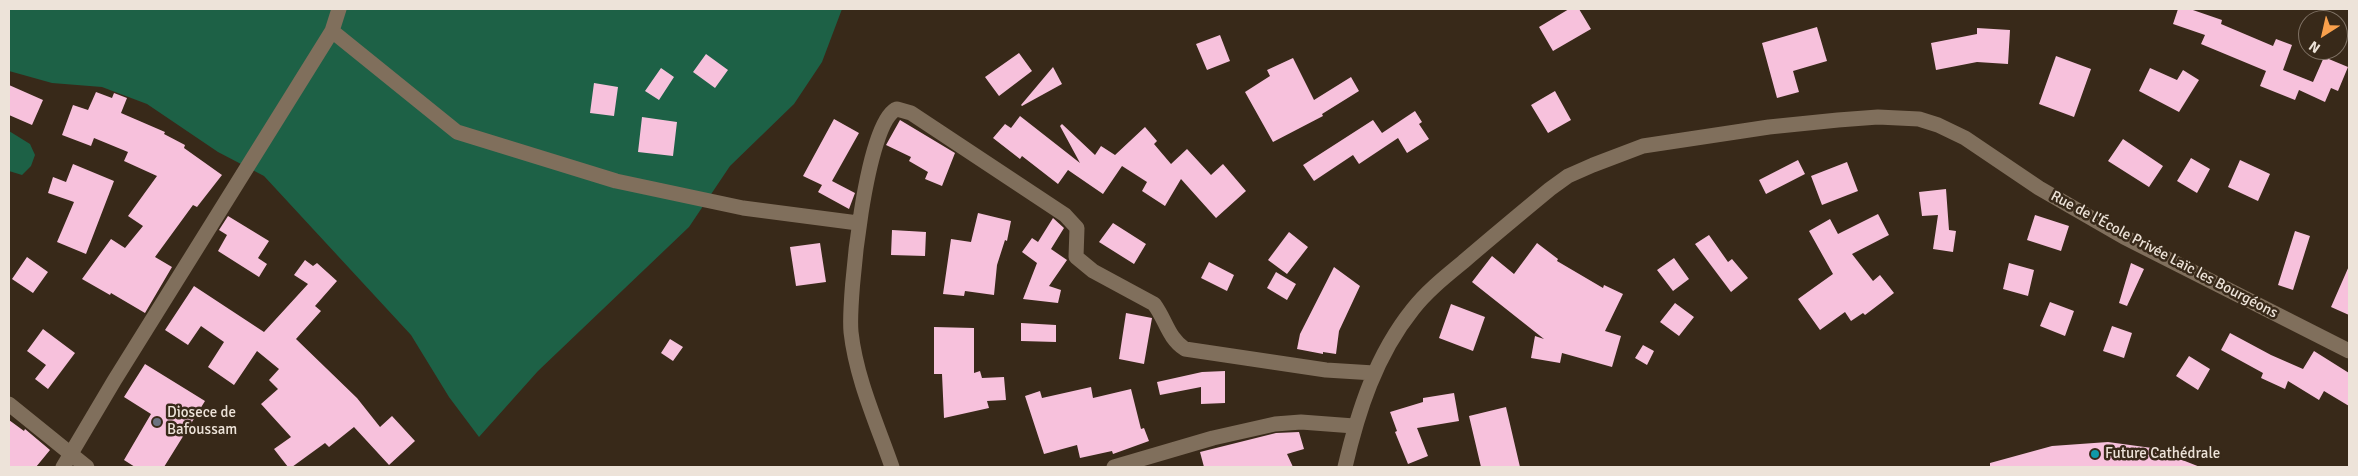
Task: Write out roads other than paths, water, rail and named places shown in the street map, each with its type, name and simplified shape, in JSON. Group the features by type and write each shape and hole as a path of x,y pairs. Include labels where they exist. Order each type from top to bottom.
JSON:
{"street":[{"path":"63,467 114,381 332,31 339,9"},
{"path":"332,31 456,132 616,181 743,208 858,223"},
{"path":"892,467 862,381 851,331 852,279 858,223 882,128 894,110 904,109 1065,215 1077,228 1076,258 1093,271 1154,304 1172,339 1185,349 1326,370 1374,373"},
{"name":"Rue de l'École Privée Laïc les Bourgéons","path":"1345,467 1354,426 1374,373 1390,343 1414,308 1460,264 1568,176 1643,146 1769,127 1878,117 1919,119 1938,125 1965,138 2039,188 2124,237 2349,351"},
{"path":"9,404 87,467"},
{"path":"1114,467 1213,438 1275,424 1301,422 1354,426"}],"place":[{"name":"Diosece de Bafoussam","path":"157,422"},
{"name":"Future Cathédrale","path":"2095,454"}]}
